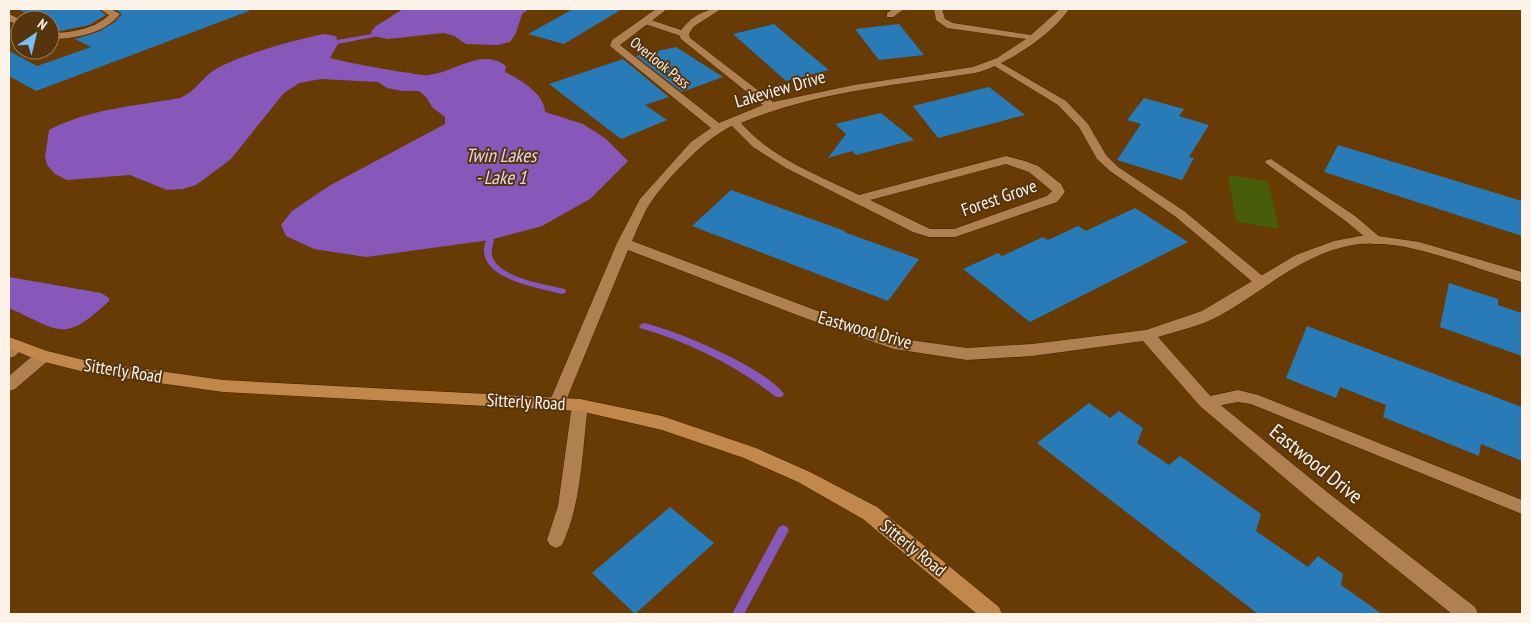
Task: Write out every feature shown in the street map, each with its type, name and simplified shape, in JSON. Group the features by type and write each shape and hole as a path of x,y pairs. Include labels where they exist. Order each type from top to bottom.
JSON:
{"street":[{"path":"60,35 69,35 109,21 114,14 104,9"},
{"name":"Overlook Pass","path":"662,9 616,42 615,46 718,128"},
{"path":"684,34 689,25 716,9"},
{"path":"890,16 899,9"},
{"path":"938,9 941,20 950,26 1033,38"},
{"name":"Lakeview Drive","path":"557,403 624,243 646,199 695,145 718,128 771,106 854,88 975,70 996,63 1013,54 1065,9"},
{"name":"Overlook Pass","path":"684,34 686,39 771,106"},
{"name":"Forest Grove","path":"733,121 746,136 768,152 858,199 918,229 929,232 955,233 1052,199 1059,192 1057,187 1032,167 1024,163 1006,160 858,199"},
{"name":"Eastwood Drive","path":"624,243 810,314 894,343 967,354 1032,350 1147,335 1214,312 1274,271 1321,248 1361,240 1422,248 1522,277"},
{"name":"Eastwood Drive","path":"1147,335 1206,402 1320,497 1467,614"},
{"name":"Sitterly Road","path":"11,347 88,367 223,386 557,403 580,405 653,421 750,453 804,477 870,513 992,614"},
{"path":"9,384 43,356"}],"lane":[{"name":"Overlook Pass","path":"645,21 684,34"},
{"path":"996,63 1062,103 1084,126 1102,157 1114,169 1180,214 1260,281"},
{"path":"1270,162 1344,214 1377,241"},
{"path":"1206,402 1238,396 1252,399 1522,507"},
{"path":"556,540 567,506 580,405"}],"green space":[{"path":"1228,175 1268,181 1279,229 1236,222"}],"water":[{"path":"403,9 529,9 522,14 516,33 510,42 497,45 466,44 454,36 444,33 388,39 372,36 371,32 376,26"},
{"name":"Twin Lakes - Lake 1","path":"324,34 336,36 338,44 330,58 416,74 439,73 478,60 488,59 497,61 506,66 505,72 524,83 536,93 544,105 545,112 583,124 605,138 628,161 590,199 542,226 490,240 366,257 314,249 286,236 281,225 292,211 329,186 445,124 445,117 432,107 426,97 419,91 387,88 378,82 321,79 299,83 283,94 231,159 196,185 183,189 167,190 130,175 67,180 55,174 47,165 45,157 49,130 80,117 96,113 180,98 191,91 211,72 227,63 269,48"},
{"path":"9,277 101,293 109,298 109,301 94,315 71,328 51,327 9,308"}],"building":[{"path":"18,9 98,9 106,15 89,25 60,31 60,10"},
{"path":"114,9 249,9 249,11 36,91 9,76 9,51 10,60 26,60 37,66 54,60 60,60 60,58 91,47 75,39 98,32 115,22 122,14"},
{"path":"573,9 622,9 564,44 528,34"},
{"path":"774,24 829,70 786,81 733,34"},
{"path":"899,24 924,55 879,60 855,29"},
{"path":"676,47 723,77 682,92 636,56"},
{"path":"623,59 669,97 645,105 667,120 621,139 549,84"},
{"path":"989,87 1025,115 938,138 913,106"},
{"path":"1144,98 1184,109 1179,116 1209,125 1189,157 1194,158 1182,180 1117,160 1141,124 1127,120"},
{"path":"881,113 914,140 856,155 852,151 828,158 846,134 835,124"},
{"path":"1338,145 1522,201 1522,236 1324,172"},
{"path":"731,190 919,259 888,301 692,226"},
{"path":"1135,208 1188,242 1030,322 963,269 998,253 1002,256 1043,237 1048,240 1078,226 1086,231"},
{"path":"1449,283 1498,299 1498,305 1522,313 1522,356 1440,327"},
{"path":"1307,326 1522,407 1522,461 1481,444 1479,456 1383,417 1386,405 1340,387 1336,398 1286,378"},
{"path":"1089,403 1110,418 1119,411 1143,428 1137,443 1169,465 1180,456 1261,514 1256,531 1308,567 1318,556 1343,574 1341,585 1382,614 1258,614 1037,443"},
{"path":"670,507 714,543 635,614 592,573"}],"waterway":[{"path":"337,42 372,36"},
{"path":"490,240 488,255 492,263 499,270 531,284 562,291"},
{"path":"643,326 673,335 726,359 748,371 779,394"},
{"path":"738,614 783,530"}]}
